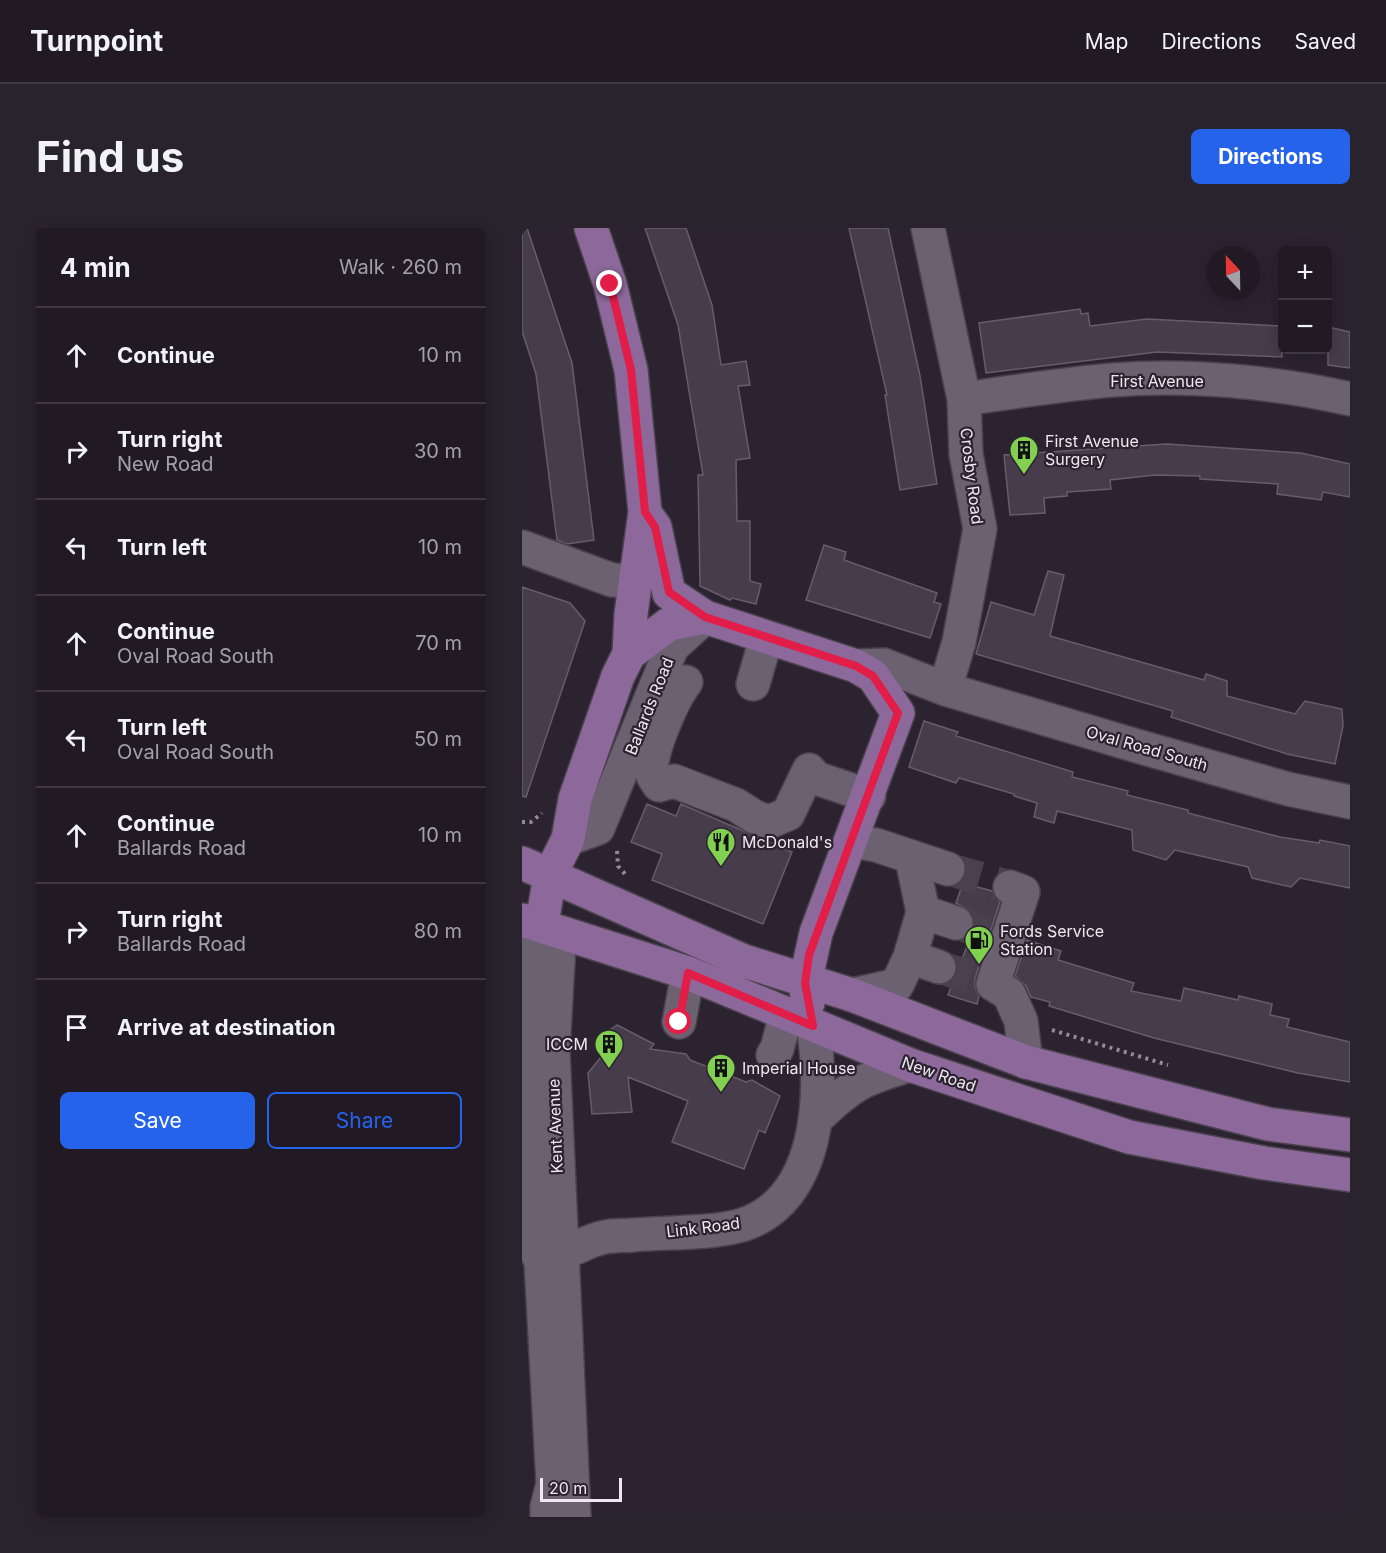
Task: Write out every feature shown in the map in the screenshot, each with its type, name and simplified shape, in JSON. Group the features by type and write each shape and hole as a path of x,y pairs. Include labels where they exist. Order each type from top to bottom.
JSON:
{"main road":[{"path":"532,922 536,869 568,839 575,799 618,676 629,654 635,581 645,512 631,370 610,284 591,228"},
{"path":"645,512 655,527 669,592 705,617"},
{"path":"629,654 669,624 705,617"},
{"name":"Oval Road South","path":"705,617 766,639 856,666 873,676 898,713 816,933 805,983"},
{"path":"536,869 744,961 805,983 852,995 1026,1062 1268,1124 1350,1135"},
{"name":"New Road","path":"532,922 688,973 910,1065 1129,1137 1350,1175"},
{"path":"800,1020 805,983"}],"street":[{"name":"Crosby Road","path":"928,228 963,399 966,454 980,529 959,642 945,688"},
{"name":"First Avenue","path":"963,399 1115,380 1245,383 1318,391 1350,399"},
{"path":"522,547 612,580 635,581"},
{"name":"Ballards Road","path":"568,839 598,828 672,647 705,617"},
{"path":"753,684 766,639"},
{"name":"Oval Road South","path":"856,666 884,666 945,688 1277,786 1350,802"},
{"path":"683,685 691,699 674,757 652,774 659,785 674,781 736,805 755,817 769,822 788,814 809,770 816,778 868,796"},
{"name":"Oval Road South","path":"898,713 912,694 945,688"},
{"path":"851,841 876,845 912,859 948,869"},
{"path":"852,995 897,985 925,962 924,912 912,859"},
{"path":"1010,887 1023,891 1001,937 984,981 1009,994 1021,1021 1026,1062"},
{"path":"924,912 956,923"},
{"name":"Kent Avenue","path":"532,922 528,1050 542,1246 524,1265 538,1487 556,1514"},
{"path":"679,1022 688,973"},
{"path":"773,1055 800,1020"},
{"name":"Link Road","path":"542,1246 576,1250 604,1237 722,1228 742,1224 775,1206 796,1179 812,1142 817,1118 817,1051 800,1020"},
{"path":"817,1118 847,1090 872,1077 910,1065"}],"path":[{"path":"522,822 531,822"},
{"path":"1047,1028 1169,1065"}],"building":[{"path":"522,228 527,228 572,363 594,540 567,544 557,540 536,374 522,331"},
{"path":"645,228 686,228 712,305 721,365 746,361 750,385 738,386 750,458 736,460 737,521 750,521 750,581 761,584 756,604 732,598 730,600 700,586 698,475 703,475 678,325"},
{"path":"849,228 888,228 920,376 937,484 900,490 885,395 887,395"},
{"path":"1080,309 1081,314 1088,313 1090,326 1147,319 1278,326 1278,354 1282,354 1282,357 1157,352 986,373 979,323"},
{"path":"1332,328 1350,332 1350,368 1328,365 1328,354 1332,354"},
{"path":"1166,444 1301,453 1350,464 1350,497 1323,492 1321,500 1277,494 1278,484 1200,479 1200,476 1155,475 1110,480 1111,489 1067,492 1067,496 1044,498 1045,513 1010,515 1004,455"},
{"path":"824,545 846,552 844,560 937,593 934,602 941,604 930,638 806,600"},
{"path":"1048,571 1064,575 1050,636 1204,680 1206,674 1227,681 1227,696 1295,714 1305,701 1342,709 1343,726 1335,764 1287,754 1171,717 1173,711 976,654 991,602 1034,615"},
{"path":"522,587 570,603 585,621 526,797 522,796"},
{"path":"924,721 958,732 956,736 1073,772 1072,777 1128,791 1127,795 1188,810 1188,813 1280,837 1319,843 1320,840 1350,846 1350,888 1300,878 1291,887 1252,878 1248,867 1175,850 1166,860 1133,850 1132,830 1057,811 1054,823 1034,817 1037,803 959,778 956,783 909,767"},
{"name":"McDonald's","path":"647,804 676,816 681,804 792,852 763,924 652,880 662,854 631,842"},
{"path":"963,883 992,891 1000,902 975,978 975,987 979,996 977,1004 948,995 974,928 974,920 970,911 956,903"},
{"path":"1027,940 1061,951 1058,960 1134,983 1131,991 1181,1001 1184,988 1238,1000 1239,996 1272,1004 1270,1015 1289,1019 1287,1027 1350,1042 1350,1082 1298,1073 1154,1038 1049,1006 1050,1002 1031,997 1026,986 1015,976"},
{"path":"617,1025 654,1044 650,1049 686,1054 690,1060 746,1082 752,1080 780,1096 765,1133 759,1130 744,1169 672,1142 688,1101 628,1077 632,1112 592,1114 588,1073 601,1057 598,1038"}],"tunnel":[{"path":"948,869 1010,887"},
{"path":"956,923 995,935"},
{"path":"939,967 974,978"}],"place":[{"name":"First Avenue Surgery","path":"1024,476"},
{"name":"McDonald's","path":"721,868"},
{"name":"Fords Service Station","path":"979,966"},
{"name":"ICCM","path":"609,1070"},
{"name":"Imperial House","path":"721,1094"}],"route":[{"path":"610,284 631,370 644,481 645,512 655,527 669,592 705,617 766,639 856,666 873,676 898,713 861,819 809,955 805,983 813,1026 688,973 679,1022"}]}
